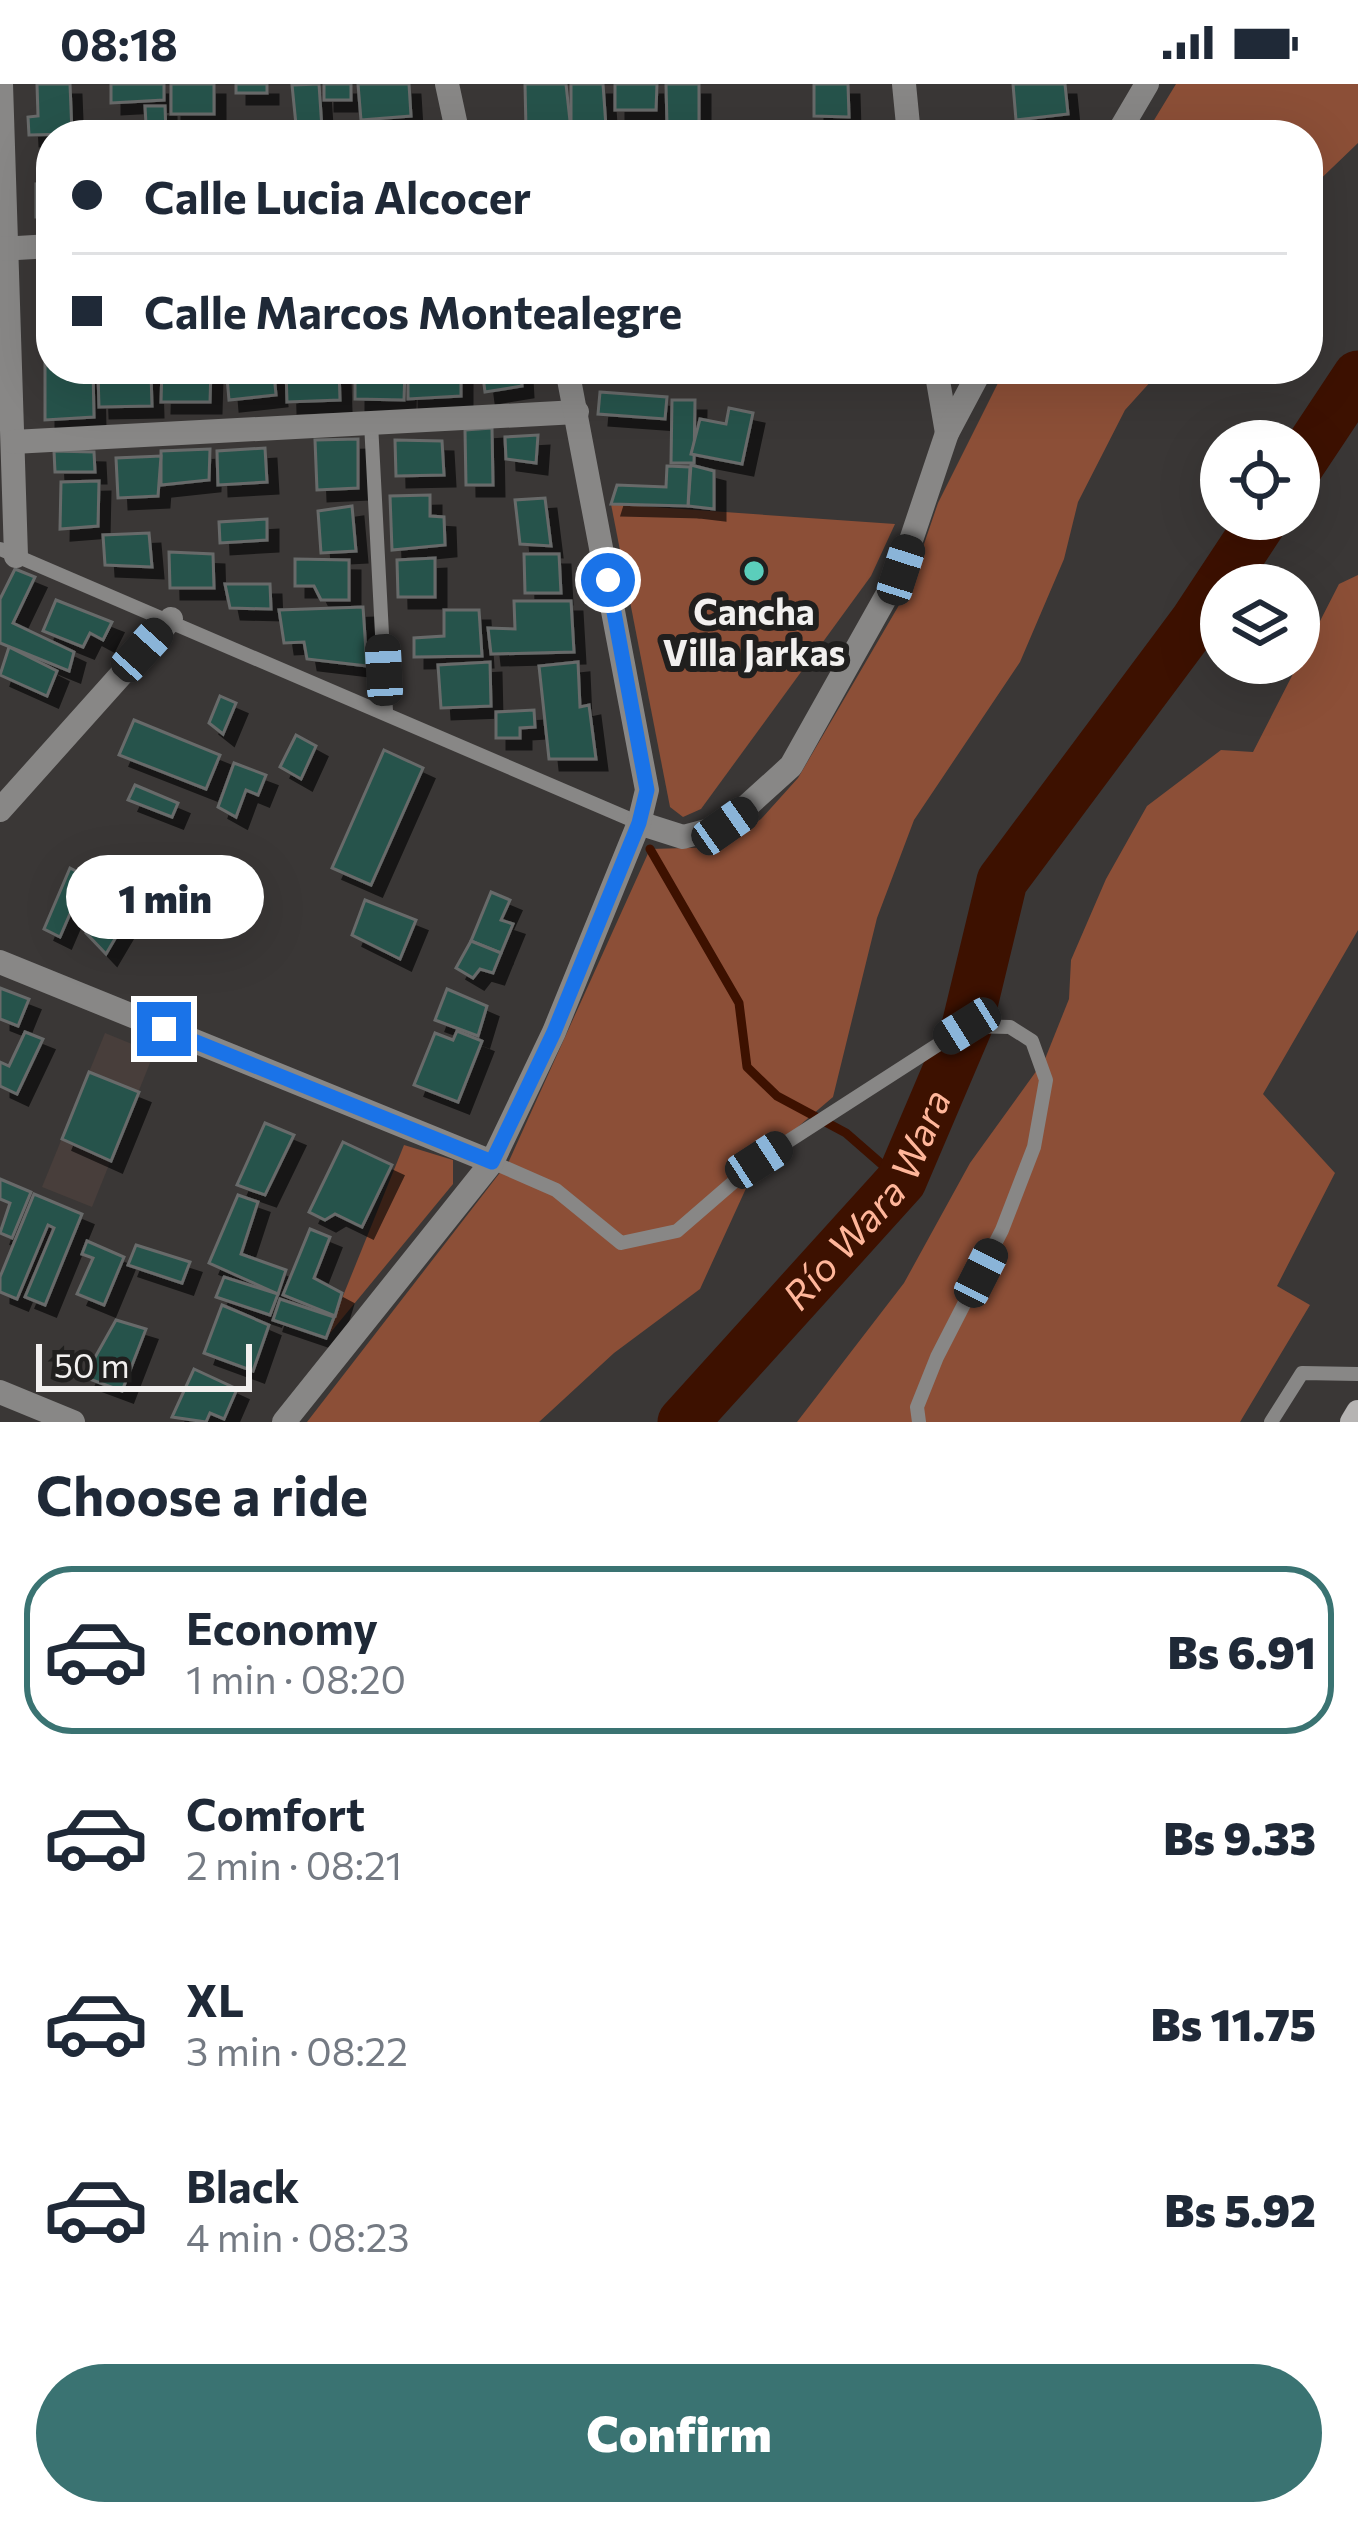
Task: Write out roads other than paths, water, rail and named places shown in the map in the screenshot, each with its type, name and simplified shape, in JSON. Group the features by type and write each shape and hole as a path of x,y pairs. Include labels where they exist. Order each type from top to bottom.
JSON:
{"street":[{"path":"1,84 13,442 8,553"},
{"path":"446,84 454,120"},
{"path":"904,84 908,120"},
{"path":"1126,120 1147,84"},
{"path":"3,249 36,247"},
{"path":"284,1422 492,1162 554,1032 639,823 647,790 570,384"},
{"path":"938,384 946,434"},
{"path":"639,823 683,837 725,826 791,766 901,570 946,434 974,384"},
{"path":"13,442 577,412"},
{"path":"0,810 171,619"},
{"path":"0,962 492,1162"},
{"path":"0,1392 73,1422"},
{"path":"1352,1422 1358,1412"}],"lane":[{"path":"371,422 386,711"},
{"path":"8,553 639,823"},
{"path":"492,1162 556,1190 621,1243 677,1231 759,1160 967,1026 1010,1028 1021,1034 1032,1041 1046,1080 1034,1147 1003,1230 917,1407 920,1422"},
{"path":"1271,1422 1302,1373 1358,1374"}],"waterway":[{"name":"Río Wara Wara","path":"1320,433 1358,376"},
{"name":"Río Wara Wara","path":"683,1422 901,1181 967,1026 1002,881 1195,622 1249,540"},
{"path":"650,849 739,1003 747,1067 777,1096 846,1133 901,1181"}],"place":[{"name":"Cancha Villa Jarkas","path":"754,571"}]}
